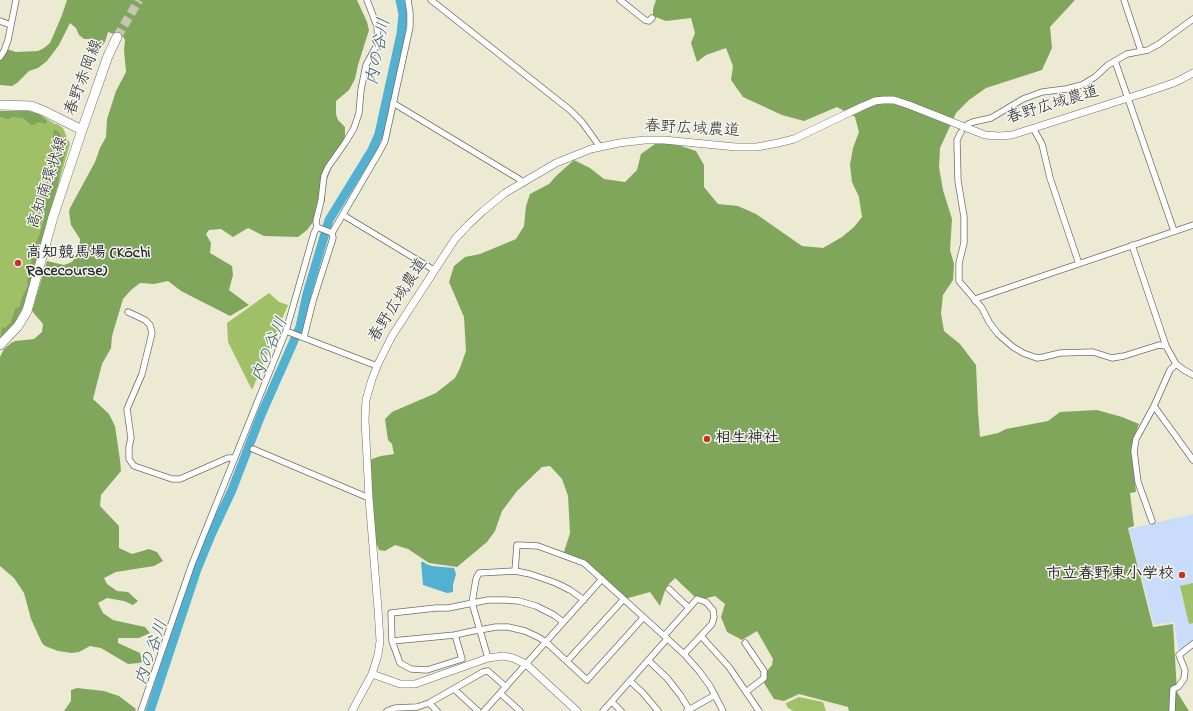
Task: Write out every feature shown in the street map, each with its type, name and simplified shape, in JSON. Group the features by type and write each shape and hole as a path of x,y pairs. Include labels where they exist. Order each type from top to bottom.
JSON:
{"main road":[{"name":"春野赤岡線","path":"82,130 117,37"},
{"name":"高知南環状線","path":"0,105 31,106 82,130 53,217 27,311 18,326 0,345"}],"street":[{"path":"0,57 8,40 16,0"},
{"path":"318,228 316,221 321,201 324,176 328,167 354,128 359,113 361,90 366,66 378,43 377,26 367,0"},
{"path":"331,232 343,215 385,141 410,27 408,0"},
{"path":"431,0 570,110 582,122 600,147"},
{"path":"620,0 645,20 649,21 652,18"},
{"path":"1124,0 1141,51"},
{"path":"968,124 991,118 1023,99 1042,92 1082,85 1095,77 1108,65 1127,54 1148,50 1159,44 1193,18"},
{"path":"0,21 11,25"},
{"path":"1115,61 1174,231"},
{"name":"春野広域農道","path":"352,711 372,674 378,655 379,629 369,498 365,419 366,400 377,366 392,336 434,270 455,239 468,225 505,193 556,164 586,151 600,147 645,140 664,140 736,147 778,143 794,139 874,101 894,100 985,135 1012,135 1176,82 1193,73"},
{"path":"393,103 519,179 523,183"},
{"path":"1034,128 1042,144 1050,178 1079,264"},
{"path":"962,132 957,140 958,181 964,217 964,243 959,263 959,281 982,308 989,322 998,334 1023,353 1037,358 1060,353 1093,352 1112,358 1124,356 1159,345 1166,346"},
{"path":"343,215 434,270"},
{"path":"975,301 978,298 1193,225"},
{"path":"318,228 331,232"},
{"path":"141,711 192,564 234,458 288,331 314,233 318,228"},
{"path":"302,337 333,238 331,232"},
{"path":"1132,245 1166,346 1176,364 1193,375"},
{"path":"128,312 150,324 152,333 142,374 127,409 131,438 129,460 134,466 172,479 180,479 228,458 234,458"},
{"path":"288,331 377,366"},
{"path":"1152,520 1138,482 1134,451 1136,439 1154,406 1170,370 1176,364"},
{"path":"1154,406 1193,460"},
{"path":"253,449 369,498"},
{"path":"515,571 517,544 538,546 584,563 684,654 699,671 723,711"},
{"path":"488,658 472,603 476,579 479,573 515,571 530,574 556,583 570,590 584,600"},
{"path":"484,711 602,580"},
{"path":"669,589 689,608"},
{"path":"603,711 648,660 697,599 706,602 713,610 714,617 712,624 684,654"},
{"path":"455,635 462,658 427,670 411,668 400,663 392,640 391,613 448,608 488,600 519,601 536,606 554,615 563,622"},
{"path":"567,661 623,600"},
{"path":"392,640 455,635 480,630 508,627 538,637 546,642 588,680 644,618"},
{"path":"701,636 729,667 759,711"},
{"path":"745,643 764,671 764,678 746,692"},
{"path":"1172,711 1173,689 1178,687 1184,679 1184,670 1179,655 1193,644"},
{"path":"372,674 400,684 415,684 488,658 503,656 513,658 526,664 577,711"},
{"path":"648,660 667,678 689,711 715,696"},
{"path":"387,711 417,707 429,703 483,672 488,671 506,687"},
{"path":"630,681 643,693 658,711"},
{"path":"454,689 478,711"},
{"path":"500,693 520,711"},
{"path":"612,702 621,711"},
{"path":"429,703 437,711"}],"shaded area":[{"path":"1193,514 1193,641 1179,652 1174,622 1154,625 1129,529"}],"green space":[{"path":"67,0 357,0 369,30 355,79 349,90 336,101 336,114 338,120 345,127 345,136 324,187 325,201 317,217 307,230 298,237 264,236 248,228 233,237 221,229 209,230 206,234 211,243 210,253 232,266 233,275 229,290 249,305 230,316 181,291 168,281 154,284 140,283 123,299 112,336 111,348 102,364 93,399 109,414 115,426 121,471 101,495 100,506 119,526 119,548 132,554 149,549 157,552 163,561 154,566 116,572 104,578 107,584 117,591 128,592 138,601 133,605 124,601 107,598 98,603 103,613 113,620 145,627 150,633 139,638 118,638 118,643 140,653 142,662 139,663 128,664 101,648 90,646 79,652 72,653 58,651 45,646 42,643 31,619 24,593 14,578 0,566 0,357 4,349 11,343 15,341 34,339 42,332 43,324 32,311 47,261 64,265 72,262 79,252 80,239 71,225 69,212 70,208 95,162 106,137 107,119 116,91 126,72 124,50 125,40 123,37 108,32 105,42 100,48 98,41 94,39 84,39 79,35 76,28 70,23 59,45 47,61 38,68 29,71 12,86 0,85 0,60 7,49 16,52 38,51 44,48 50,43"},
{"path":"656,0 1075,0 1050,27 1052,48 1042,70 986,88 969,100 956,113 940,148 939,167 943,190 952,219 950,250 954,264 953,280 943,295 941,313 944,331 960,344 976,365 980,437 998,433 1006,429 1048,421 1060,412 1097,410 1122,417 1139,424 1134,437 1132,451 1136,492 1130,493 1134,526 1128,528 1153,627 1173,624 1177,692 1189,711 849,711 848,707 799,694 784,701 774,699 764,683 767,671 772,665 773,659 757,631 742,640 727,632 721,617 725,604 715,596 703,599 695,597 675,578 666,587 660,606 650,592 625,599 585,561 564,552 570,533 568,496 562,479 550,466 542,467 517,491 502,511 495,531 487,542 457,567 429,563 408,549 395,545 385,551 379,550 374,537 369,460 394,454 392,444 388,440 385,419 392,412 436,393 455,378 466,351 464,317 449,282 454,266 465,257 480,254 516,239 524,226 526,206 530,194 549,184 574,160 590,168 604,179 625,182 637,170 641,154 655,144 672,143 696,151 704,165 704,187 718,204 738,206 756,214 802,246 823,248 842,237 854,227 862,217 859,197 852,182 850,165 853,148 859,132 855,117 837,107 804,121 782,115 743,97 731,80 733,66 726,48 706,55 697,62 691,43 695,33 691,18 666,21 653,16 653,9"},
{"path":"0,111 29,111 38,114 47,121 46,124 38,122 31,125 23,118 12,117 6,119 0,116"},
{"name":"高知競馬場 (Kōchi Racecourse)","path":"0,112 38,113 63,128 70,144 24,303 9,330 0,338"},
{"path":"54,130 58,131 65,148 59,180 24,305 17,320 0,340 2,328 5,328 11,322 15,309 20,306 21,300 28,285 27,282 35,244 45,215 43,202 45,197 43,195 44,191 49,192 52,185 46,169 50,157"},
{"path":"269,293 279,302 288,305 252,390 228,342 227,323"},
{"path":"1193,583 1193,623 1189,624 1180,586"},
{"path":"77,688 104,691 119,696 136,709 135,711 64,711 71,701 71,690"},
{"path":"799,697 823,702 826,711 793,711 787,707 786,703"}],"water":[{"path":"421,562 432,566 454,568 456,574 453,592 447,593 423,585"}],"waterway":[{"name":"内の谷川","path":"150,711 197,569 232,490 261,415 300,327 307,294 329,220 372,150 379,134 401,34 403,14 400,0"}],"tunnel":[{"path":"117,37 139,0"}],"place":[{"name":"高知競馬場 (Kōchi Racecourse)","path":"18,263"},
{"name":"相生神社","path":"707,439"},
{"name":"市立春野東小学校","path":"1182,575"}]}
